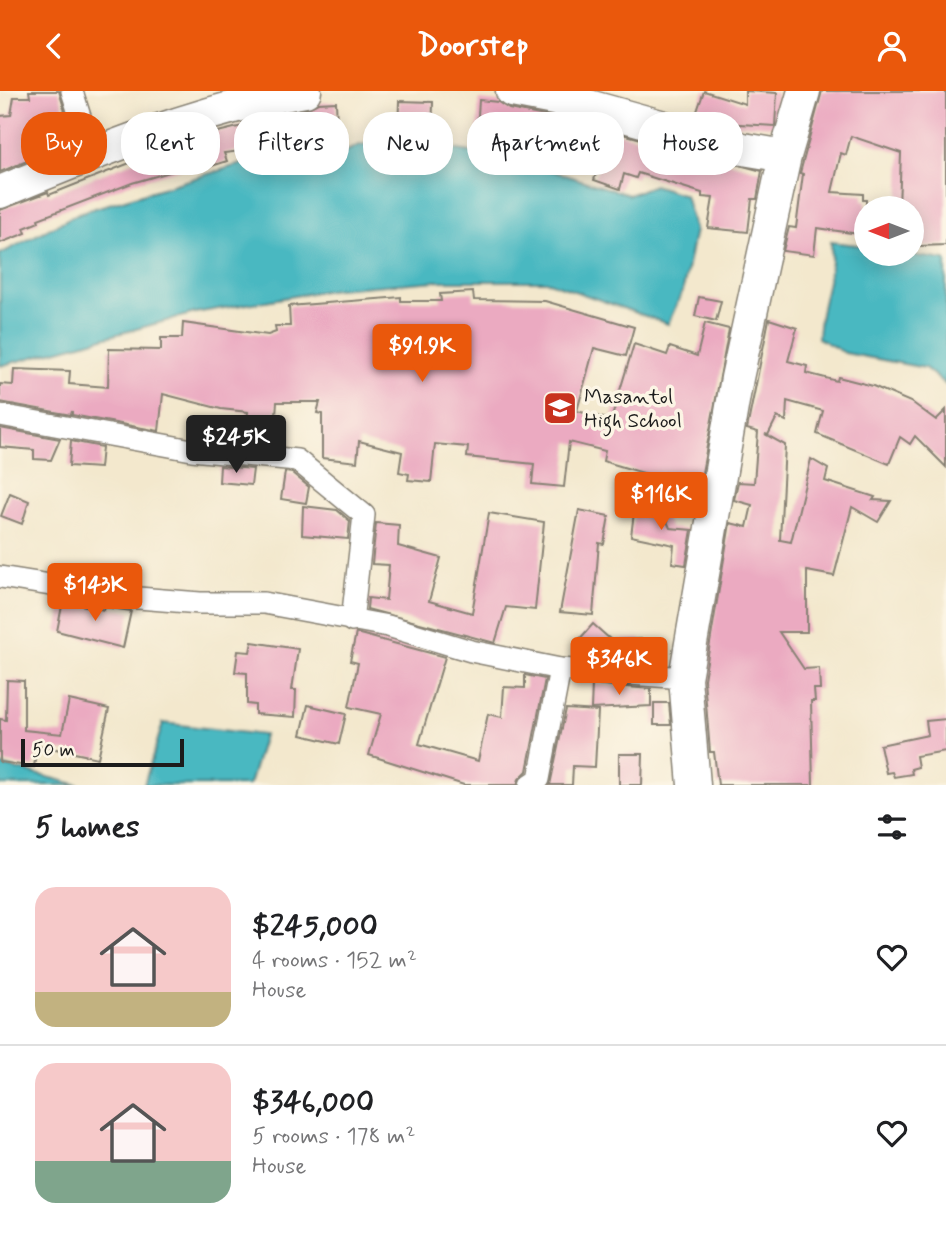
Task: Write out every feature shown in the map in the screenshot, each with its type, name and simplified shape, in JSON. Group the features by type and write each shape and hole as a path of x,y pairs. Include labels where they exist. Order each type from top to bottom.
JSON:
{"main road":[{"path":"107,147 187,120 304,91"},
{"path":"512,91 585,105 743,149 785,156"},
{"path":"694,785 685,678 737,378 785,156 804,91"},
{"path":"0,191 38,175"}],"street":[{"path":"72,91 79,112"},
{"path":"0,415 192,450 297,460 364,515 352,621"},
{"path":"0,577 126,597 200,603 264,603 388,626 471,651 560,669 685,678"},
{"path":"530,785 539,779 560,669"}],"water":[{"path":"363,145 363,175 453,175 453,149 467,151 467,175 565,175 629,195 654,185 685,195 695,230 683,290 668,324 546,281 436,281 335,289 195,313 0,366 0,254 79,213 205,175 220,175 220,170 234,166 234,175 349,175 349,150"},
{"path":"831,242 854,245 854,266 924,266 924,257 946,260 946,385 925,368 845,353 818,338"},
{"path":"163,723 264,735 249,785 144,785"},
{"path":"0,765 79,785 0,785"}],"building":[{"path":"29,91 59,91 65,112 21,112 21,163 0,172 0,116 11,115 14,97 30,97"},
{"path":"704,91 745,104 745,91 777,93 775,126 743,124 743,112 697,112"},
{"path":"822,91 946,91 946,245 924,246 924,196 899,196 901,153 851,136 846,155 841,153 832,192 863,194 854,196 854,233 817,228 814,255 783,251 789,227 796,228 803,174 800,173"},
{"path":"479,100 498,102 509,109 524,112 478,112"},
{"path":"399,101 433,102 433,112 399,112"},
{"path":"336,102 336,112 300,112 318,103"},
{"path":"234,128 234,152 224,153 227,161 220,163 220,131"},
{"path":"624,134 638,138 636,178 624,174"},
{"path":"121,166 121,175 159,175 38,219 39,222 24,228 26,233 0,243 0,210 48,192 49,195 100,175 107,175 107,172"},
{"path":"743,166 762,171 757,199 752,199 748,232 708,228 713,198 702,197 702,193 644,175 743,175"},
{"path":"596,175 624,175 620,189 594,180"},
{"name":"Masantol High School","path":"473,292 474,300 545,301 634,327 626,356 594,348 577,411 611,420 634,344 667,355 670,347 697,356 705,323 729,329 701,478 697,477 694,488 603,461 605,451 569,442 564,487 532,484 534,464 467,457 468,447 435,444 431,482 408,480 409,474 399,472 402,452 359,441 357,462 322,458 322,414 317,413 320,402 277,402 274,443 245,440 248,412 221,409 163,394 159,431 72,415 72,411 71,415 0,402 0,384 13,385 14,369 70,371 69,384 108,387 109,349 161,350 161,338 182,338 183,323 268,335 276,332 275,326 290,326 289,306 401,297 401,301 441,301 440,294"},
{"path":"699,297 721,301 716,321 695,316"},
{"path":"769,319 797,328 788,361 807,366 806,373 837,381 838,377 873,386 913,403 936,420 946,410 946,467 915,436 910,444 900,437 889,464 817,434 823,411 787,401 786,421 777,417 768,435 765,434 785,445 780,540 791,542 811,459 828,469 825,481 875,497 873,500 891,501 878,522 852,507 834,576 807,571 807,632 779,632 804,669 819,668 820,689 814,689 815,701 811,701 813,785 718,785 714,752 710,752 704,679 730,523 747,527 752,505 734,500 738,482 754,483 758,432 747,429"},
{"path":"0,428 60,439 51,460 34,459 34,450 0,447"},
{"path":"71,441 102,447 100,468 69,466"},
{"path":"220,466 253,469 251,485 219,482"},
{"path":"285,472 292,473 309,487 306,503 281,499"},
{"path":"10,493 29,501 22,524 1,516"},
{"path":"635,505 662,510 670,528 692,530 686,565 672,563 674,545 631,536"},
{"path":"303,506 337,510 350,521 348,539 302,535"},
{"path":"579,510 609,516 604,544 599,543 593,615 560,612"},
{"path":"489,513 544,522 535,610 506,607 495,643 367,609 368,598 386,600 389,565 372,564 376,523 399,525 398,546 441,558 429,601 472,613"},
{"path":"63,601 104,610 104,607 131,611 123,648 57,631"},
{"path":"593,624 611,640 641,639 641,646 649,646 652,662 593,658 577,642"},
{"path":"356,633 445,657 419,744 478,761 488,714 502,717 504,687 525,688 525,675 545,679 527,771 517,785 464,785 369,755 381,714 349,707 358,663 350,661"},
{"path":"252,642 298,649 292,690 296,690 295,717 255,714 255,705 247,704 247,673 235,672 238,651 250,652"},
{"path":"7,680 24,681 24,730 62,734 69,700 109,709 98,758 37,745 34,767 0,762 0,719 6,720"},
{"path":"592,684 651,689 651,706 591,709"},
{"path":"654,703 669,703 671,725 654,725"},
{"path":"308,705 346,714 339,744 301,735"},
{"path":"566,709 598,711 595,767 573,766 572,785 550,785"},
{"path":"946,719 946,751 916,756 918,767 911,769 912,774 894,777 892,772 886,773 880,745 928,735 926,721"},
{"path":"619,754 643,754 642,785 619,785"}],"place":[{"name":"Masantol High School","path":"560,408"}]}
